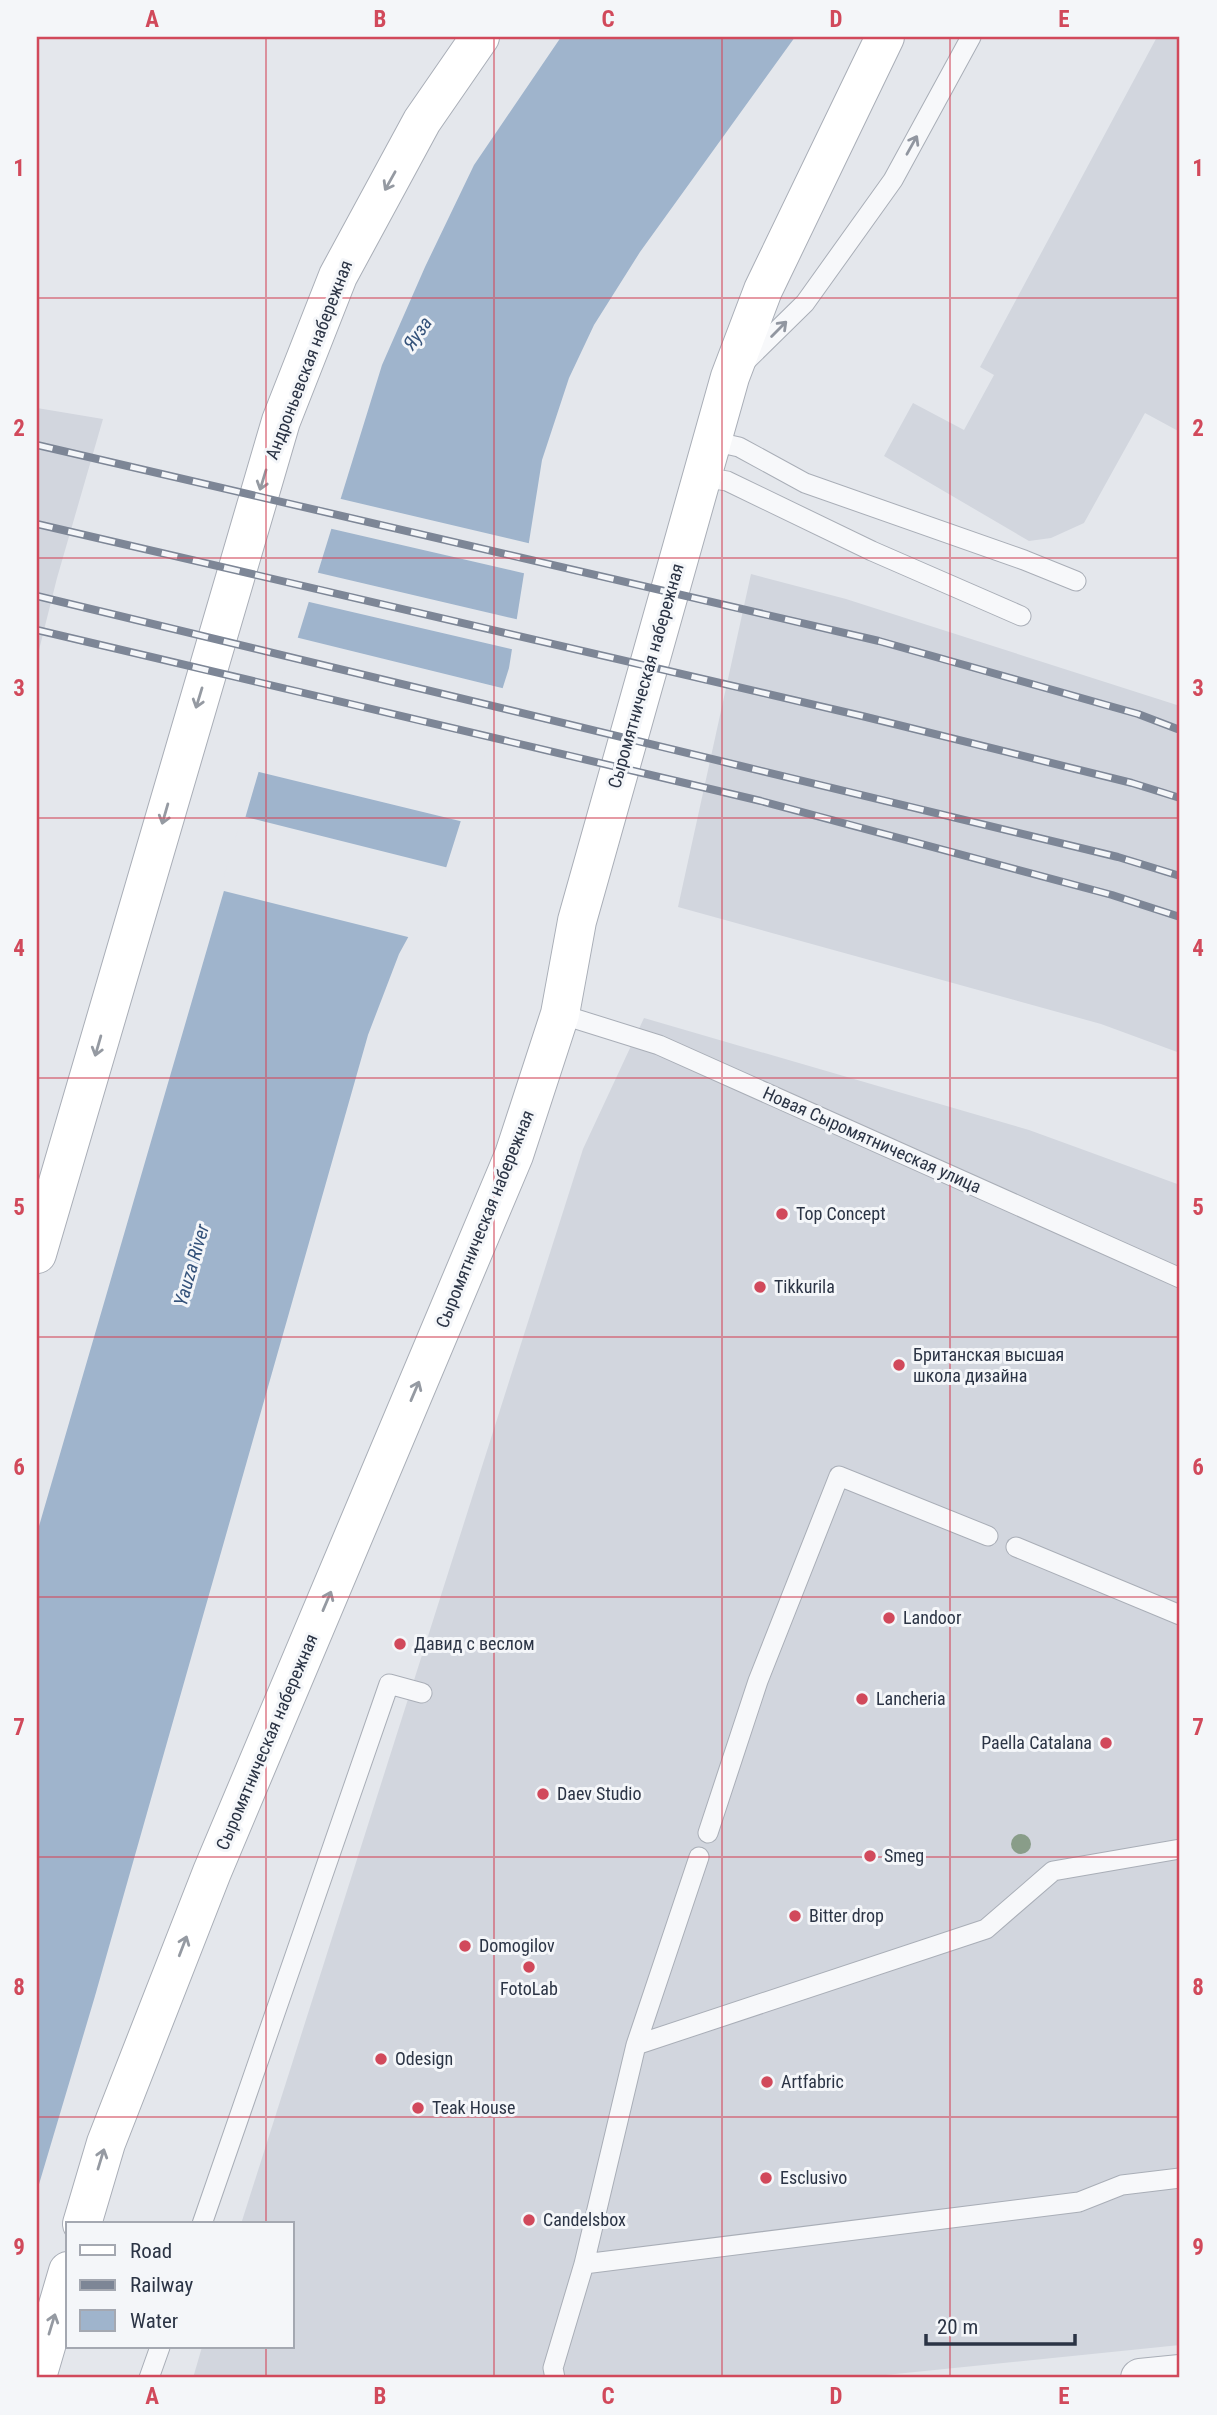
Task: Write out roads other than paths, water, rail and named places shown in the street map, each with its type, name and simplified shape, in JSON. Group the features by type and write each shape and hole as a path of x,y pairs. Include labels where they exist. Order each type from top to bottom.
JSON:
{"main road":[{"path":"422,121 450,37"},
{"name":"Андроньевская набережная","path":"37,1254 281,421 338,276 422,121 480,37"},
{"name":"Сыромятническая набережная","path":"83,2222 106,2143 212,1872 514,1155 560,1014 577,921 730,377 763,290 885,37"},
{"path":"37,2377 66,2278"}],"street":[{"path":"1140,2378 1180,2374"}],"lane":[{"path":"730,377 805,303 885,191 971,37"},
{"path":"712,441 739,447 805,483 1076,580"},
{"path":"702,477 727,481 872,551 1021,616"},
{"name":"Новая Сыромятническая улица","path":"560,1014 659,1045 1180,1278"},
{"path":"708,1833 758,1681 839,1476 988,1536"},
{"path":"1016,1547 1180,1615"},
{"path":"203,2222 389,1684 422,1693"},
{"path":"636,2045 986,1929 1053,1871 1180,1849"},
{"path":"555,2378 553,2368 584,2264 636,2045 699,1857"},
{"path":"584,2264 1079,2202 1122,2185 1180,2178"},
{"path":"149,2378 160,2348"}],"water":[{"path":"561,37 795,37 640,252 594,325 569,378 542,460 509,668 446,868 399,954 368,1035 37,2191 37,1533 297,640 382,365 474,165"}],"railway":[{"path":"37,445 879,641 1138,714 1180,730"},
{"path":"37,524 862,716 1132,783 1180,798"},
{"path":"37,596 1118,857 1180,876"},
{"path":"37,630 761,801 1112,895 1180,917"}],"place":[{"name":"Top Concept","path":"782,1214"},
{"name":"Tikkurila","path":"760,1287"},
{"name":"Британская высшая школа дизайна","path":"899,1365"},
{"name":"Landoor","path":"889,1618"},
{"name":"Давид с веслом","path":"400,1644"},
{"name":"Lancheria","path":"862,1699"},
{"name":"Paella Catalana","path":"1106,1743"},
{"name":"Daev Studio","path":"543,1794"},
{"name":"Smeg","path":"870,1856"},
{"name":"Bitter drop","path":"795,1916"},
{"name":"Domogilov","path":"465,1946"},
{"name":"FotoLab","path":"529,1967"},
{"name":"Odesign","path":"381,2059"},
{"name":"Artfabric","path":"767,2082"},
{"name":"Teak House","path":"418,2108"},
{"name":"Esclusivo","path":"766,2178"},
{"name":"Candelsbox","path":"529,2220"}],"water label":[{"name":"Яуза","path":"417,333"},
{"name":"Yauza River","path":"191,1265"}]}
